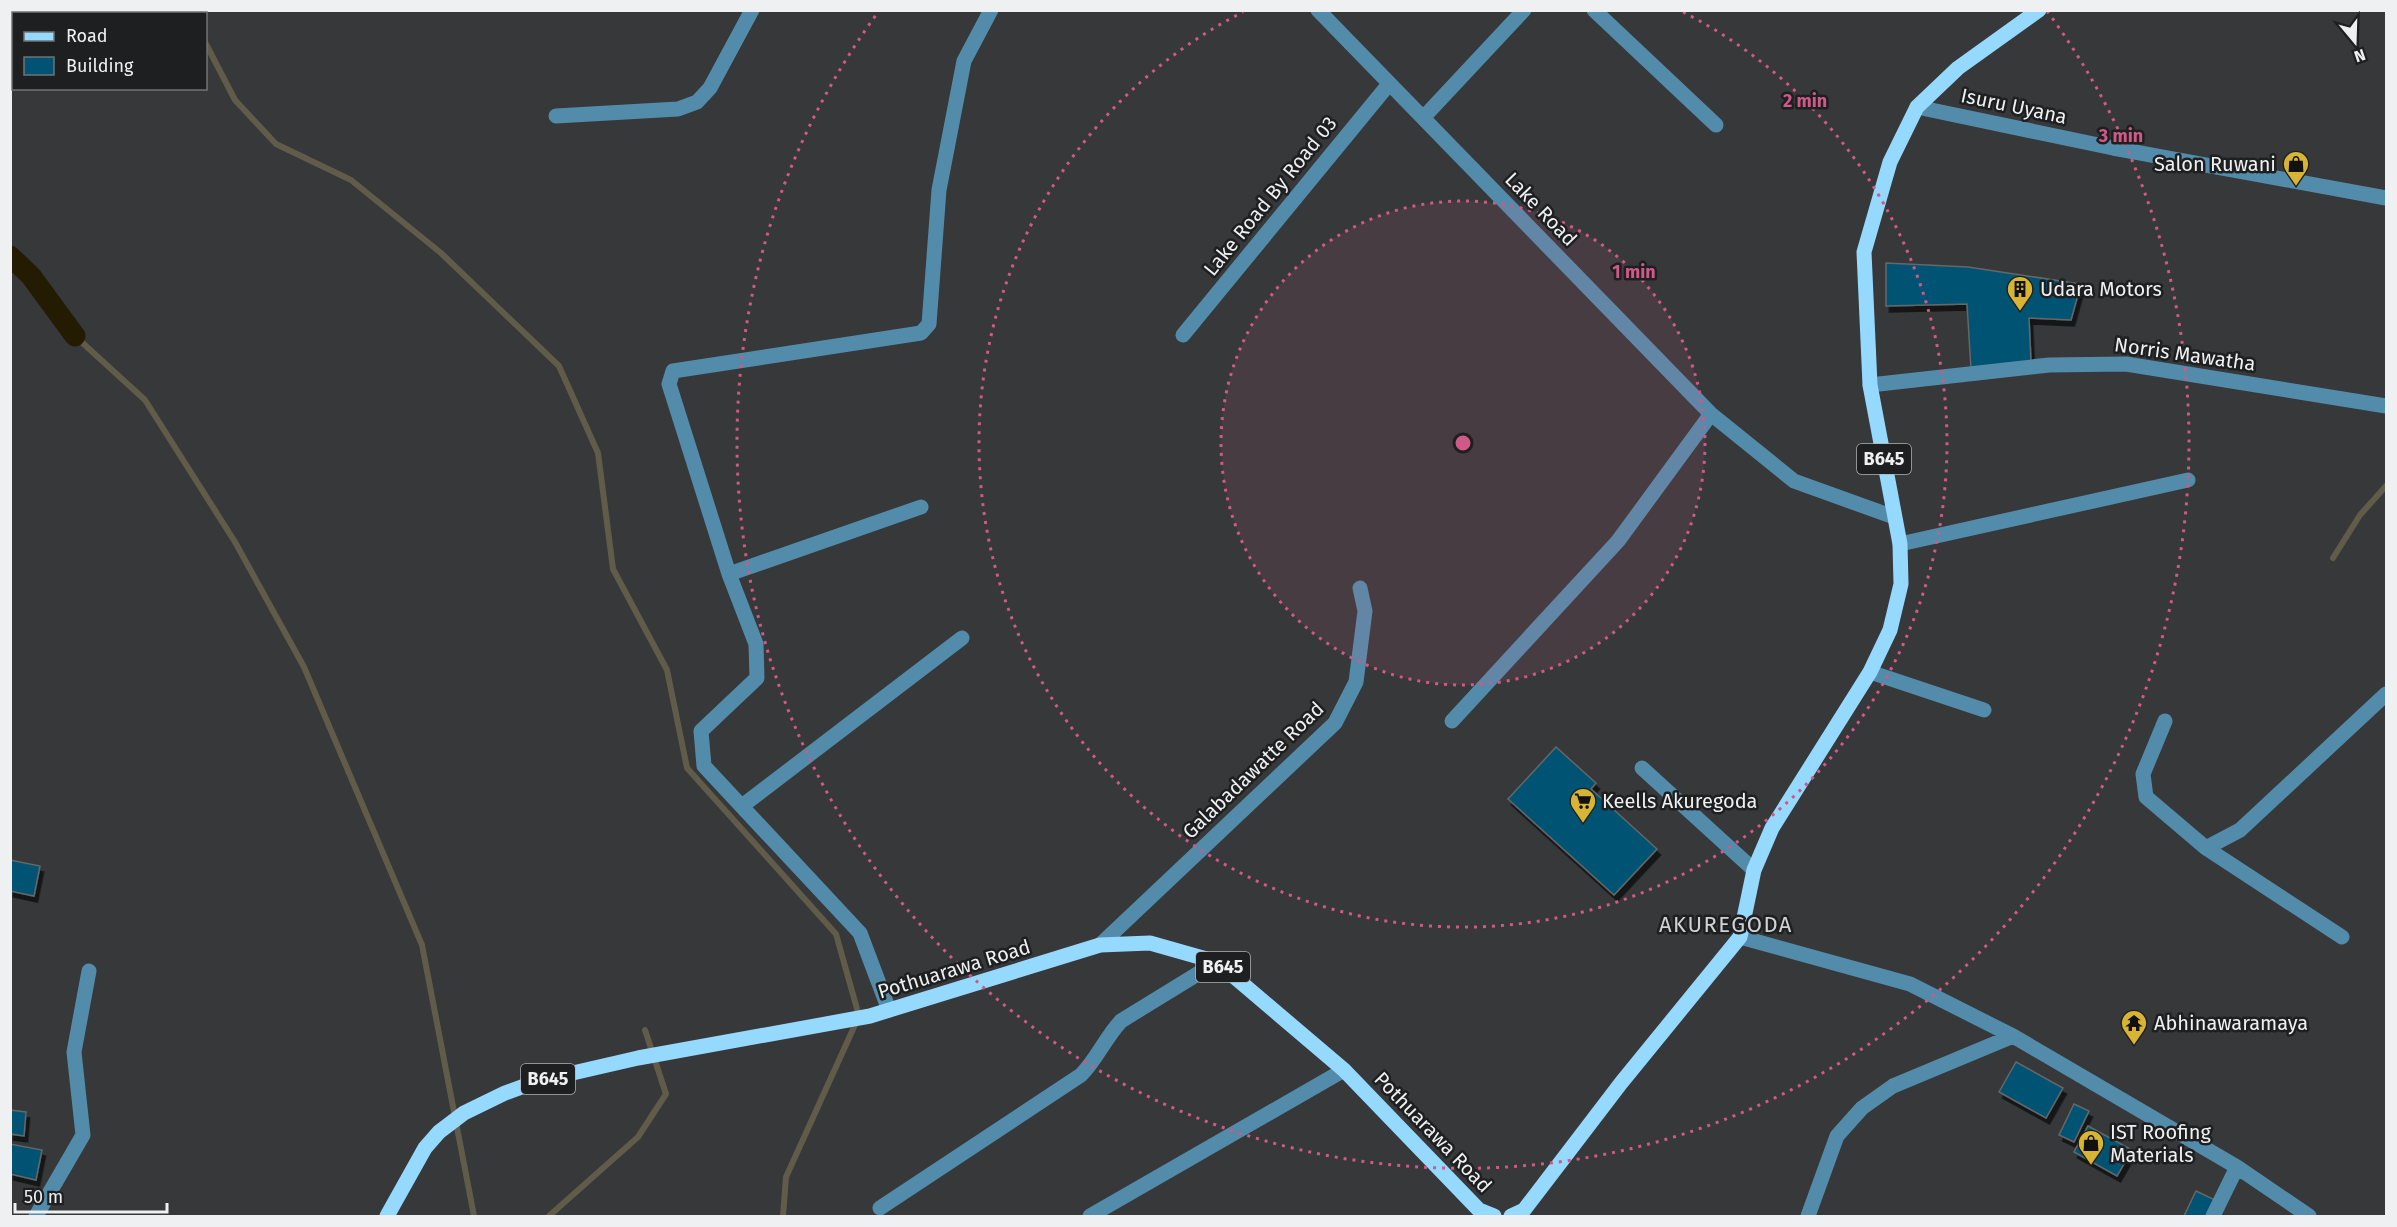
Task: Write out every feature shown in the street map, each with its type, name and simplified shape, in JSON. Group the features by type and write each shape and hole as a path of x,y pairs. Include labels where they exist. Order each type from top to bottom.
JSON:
{"main road":[{"name":"B645","path":"1511,1216 1524,1210 1621,1083 1740,937 1754,870 1772,828 1870,672 1890,630 1901,584 1900,544 1870,385 1864,252 1890,162 1917,107 1958,68 2039,10"},
{"name":"Pothuarawa Road","path":"387,1216 425,1148 439,1132 464,1113 505,1093 538,1081 638,1058 825,1026 870,1016 1100,945 1150,943 1217,962 1344,1070 1479,1210 1494,1216"}],"street":[{"path":"556,116 678,109 698,102 710,88 752,10"},
{"path":"889,1010 861,933 704,766 701,732 757,678 756,644 729,574 669,384 673,371 921,333 929,324 939,190 964,61 991,10"},
{"name":"Lake Road","path":"1318,10 1711,414 1794,481 1894,517"},
{"path":"1422,118 1524,10"},
{"path":"1594,10 1716,125"},
{"name":"Lake Road By Road 03","path":"1183,335 1389,84"},
{"name":"Isuru Uyana","path":"1917,107 2114,148 2386,198"},
{"name":"Norris Mawatha","path":"1870,385 2049,365 2126,364 2386,406"},
{"path":"1452,722 1618,541 1711,414"},
{"path":"1900,544 2188,480"},
{"path":"729,574 921,507"},
{"name":"Galabadawatte Road","path":"1100,945 1335,723 1356,682 1365,611 1360,588"},
{"path":"742,806 962,638"},
{"path":"1870,672 1984,710"},
{"path":"2206,848 2240,830 2386,694"},
{"path":"2165,721 2143,774 2146,797 2206,848 2342,937"},
{"path":"1642,768 1754,870"},
{"path":"1740,937 1910,984 2013,1036 2237,1167 2309,1216"},
{"path":"880,1208 1081,1075 1092,1064 1112,1031 1121,1021 1217,962"},
{"path":"36,1216 83,1135 74,1052 89,971"},
{"path":"1808,1216 1837,1136 1862,1108 1893,1086 2013,1036"},
{"path":"1090,1216 1344,1070"},
{"path":"2213,1216 2237,1167"}],"building":[{"name":"Udara Motors","path":"1886,263 1968,267 2081,284 2071,320 2029,318 2031,362 1971,369 1967,304 1886,306"},
{"name":"Keells Akuregoda","path":"1556,747 1596,783 1591,789 1657,849 1614,895 1508,799"},
{"path":"10,860 40,866 34,896 10,891"},
{"path":"2016,1062 2063,1088 2046,1118 1999,1092"},
{"path":"2074,1104 2089,1111 2074,1142 2059,1135"},
{"path":"10,1110 26,1112 24,1136 10,1134"},
{"path":"2088,1126 2132,1150 2117,1176 2074,1152"},
{"path":"10,1144 42,1150 36,1180 10,1174"},
{"path":"2196,1191 2215,1200 2207,1216 2184,1216"}],"waterway":[{"path":"207,46 235,100 276,144 351,180 441,253 559,366 598,453 613,569 667,670 687,768 836,934 859,1016 786,1177 783,1216"},
{"path":"10,256 31,276 75,336"},
{"path":"75,336 145,400 235,542 304,667 422,945 474,1216"},
{"path":"2333,558 2360,515 2386,486"},
{"path":"549,1216 638,1137 666,1094 645,1030"}],"place":[{"name":"Salon Ruwani","path":"2296,187"},
{"name":"Udara Motors","path":"2020,312"},
{"name":"Keells Akuregoda","path":"1583,824"},
{"name":"Abhinawaramaya","path":"2134,1046"},
{"name":"IST Roofing Materials","path":"2091,1166"}],"district":[{"name":"AKUREGODA","path":"1726,924"}]}
